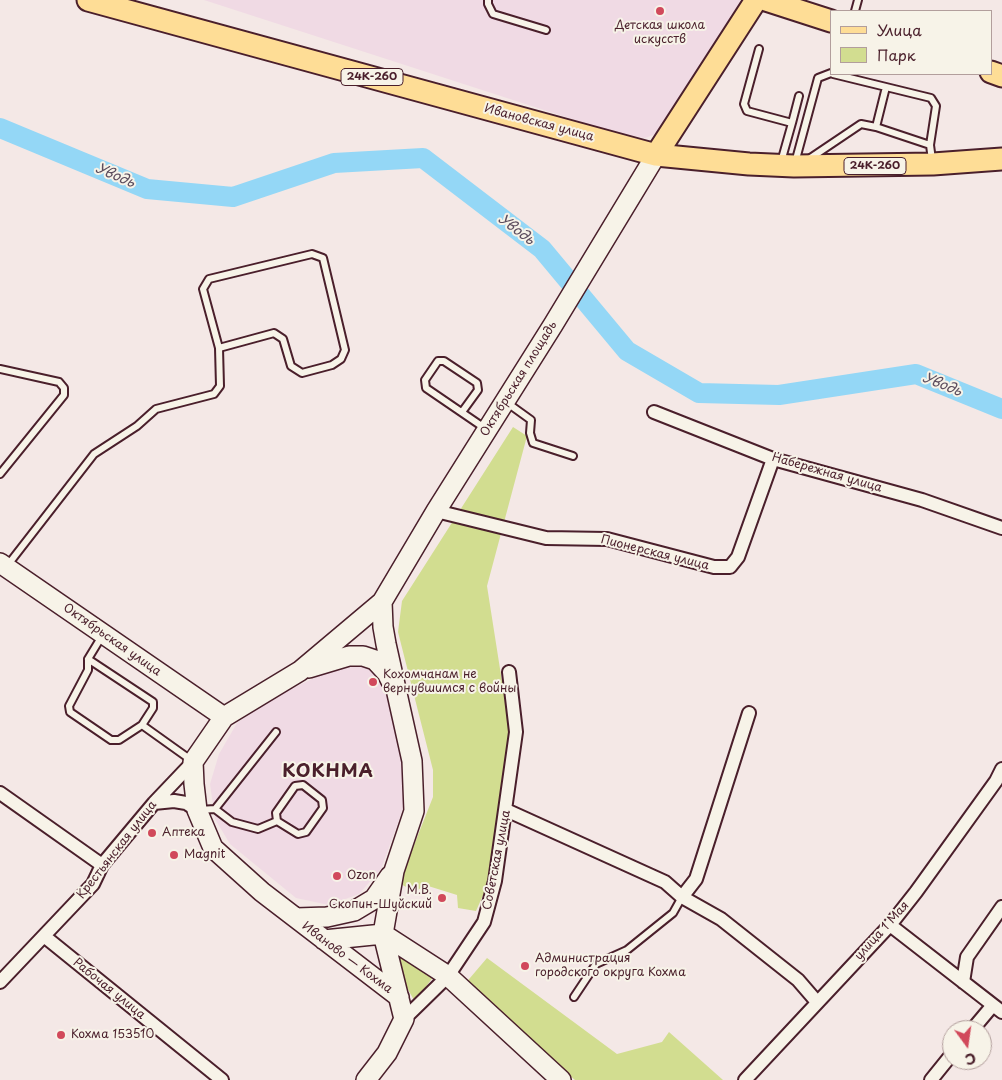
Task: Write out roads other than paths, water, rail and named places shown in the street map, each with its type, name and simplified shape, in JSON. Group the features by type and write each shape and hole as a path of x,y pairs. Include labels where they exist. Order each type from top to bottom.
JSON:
{"main road":[{"name":"Ивановская улица","path":"88,0 656,155 790,166 931,154 1002,159"},
{"path":"656,155 756,0"},
{"path":"766,0 830,21"},
{"name":"Октябрьская площадь","path":"382,602 436,511 553,325 656,155"},
{"name":"Октябрьская улица","path":"3,565 224,717"},
{"path":"193,762 224,717 300,671 382,602"},
{"path":"382,602 383,627 412,761 414,811 394,871 383,934 404,1019"},
{"path":"300,671 349,656 363,656 376,660 387,673 395,688"},
{"name":"Иваново — Кохма","path":"193,762 194,784 206,809 213,848 262,892 399,998"},
{"name":"Иваново — Кохма","path":"296,918 327,916 354,911 374,899 394,871"},
{"path":"324,940 383,934 448,976 561,1080"},
{"name":"Советская улица","path":"366,1080 387,1053 404,1019"}],"street":[{"name":"Набережная улица","path":"654,412 773,459 922,500 1002,528"},
{"name":"Пионерская улица","path":"436,511 546,538 607,539 714,568 730,567 738,557 773,459"},
{"name":"Советская улица","path":"404,1019 448,976 484,922 495,881 516,732 509,672"},
{"path":"682,897 696,879 749,713"},
{"name":"Крестьянская улица","path":"0,982 93,884 102,865 154,803 193,762"},
{"name":"улица 1 Мая","path":"745,1080 890,925 984,797 1002,769"},
{"path":"0,793 102,865"},
{"path":"154,803 174,801 206,809"},
{"path":"506,810 665,882 682,897 721,919 798,980 817,1002"},
{"path":"963,982 967,957 1002,907"},
{"path":"890,925 998,1008 984,1020"},
{"name":"Рабочая улица","path":"44,936 222,1080"},
{"path":"931,1080 942,1066"}],"lane":[{"path":"488,0 493,14 546,30"},
{"path":"759,49 744,104 747,111 792,123"},
{"path":"790,166 818,78 830,75"},
{"path":"790,166 861,124 876,127 931,154 936,106 932,98 836,75"},
{"path":"876,127 886,87"},
{"path":"790,166 792,123 799,96"},
{"path":"3,565 94,454 137,426 156,408 214,394 220,386 219,348 203,288 209,280 312,254 323,258 345,350 341,358 332,365 302,373 290,366 283,339 274,333 219,348"},
{"path":"462,412 478,390 477,383 444,361 438,361 425,380 426,388 487,430"},
{"path":"0,370 59,382 64,388 64,395 1,469"},
{"path":"505,401 531,420 530,433 533,443 572,456"},
{"path":"88,659 153,702 153,708 142,725 119,740 111,740 70,712 69,706 88,670 88,659 104,633"},
{"path":"142,725 193,762"},
{"path":"276,732 206,809 232,822 258,830 277,821"},
{"path":"303,785 322,800 322,808 306,832 298,834 277,821 276,813 295,786 303,785"},
{"path":"574,997 596,964 627,950 673,913 682,897"}],"waterway":[{"name":"Уводь","path":"0,128 147,189 233,197 334,163 423,158 542,249 627,351 699,393 779,395 916,374 1002,409"}],"place":[{"name":"Детская школа искусств","path":"660,11"},
{"name":"Кохомчанам не вернувшимся с войны","path":"373,682"},
{"name":"Аптека","path":"152,833"},
{"name":"Magnit","path":"174,855"},
{"name":"Ozon","path":"337,876"},
{"name":"М.В. Скопин-Шуйский","path":"442,898"},
{"name":"Администрация городского округа Кохма","path":"525,966"},
{"name":"Кохма 153510","path":"61,1035"}],"district":[{"name":"KOKHMA","path":"328,772"}]}
